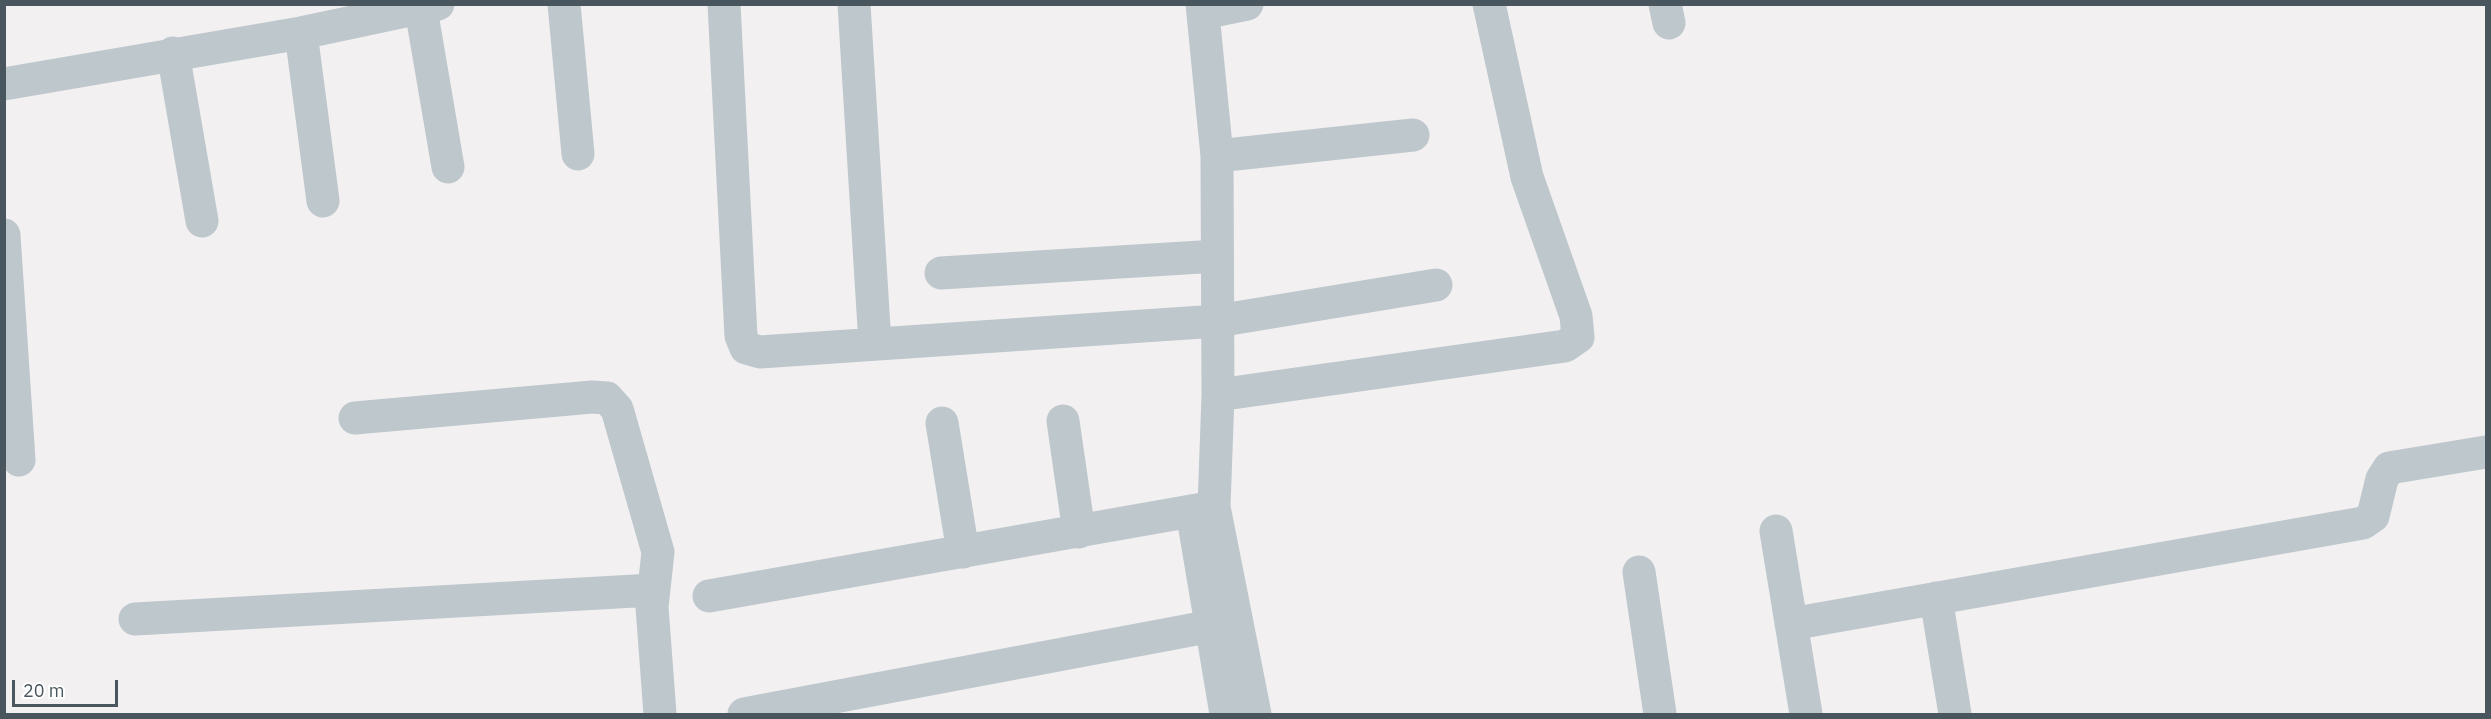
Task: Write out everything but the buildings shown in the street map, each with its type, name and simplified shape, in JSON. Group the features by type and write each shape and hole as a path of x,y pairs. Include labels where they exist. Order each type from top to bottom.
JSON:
{"street":[{"path":"564,4 578,154"},
{"path":"724,4 741,336 746,348 760,352 1217,321 1436,285"},
{"path":"854,4 875,344"},
{"path":"1226,714 1212,626 1203,509 1218,395 1217,156 1203,9 1247,4"},
{"path":"1218,395 1564,346 1578,337 1576,316 1527,177 1489,4"},
{"path":"4,84 173,53 301,33 429,7 448,167"},
{"path":"301,33 323,201"},
{"path":"173,53 202,221"},
{"path":"1217,156 1413,135"},
{"path":"4,235 19,460"},
{"path":"941,273 1217,256"},
{"path":"354,418 592,397 607,398 617,409 658,552 659,565 653,590 652,607 660,714"},
{"path":"1063,421 1079,532"},
{"path":"942,423 963,552"},
{"path":"1791,624 2363,523 2373,516 2382,479 2389,468 2487,452"},
{"path":"709,596 1203,509"},
{"path":"1203,509 1255,714"},
{"path":"1776,531 1806,714"},
{"path":"1639,572 1660,714"},
{"path":"135,619 653,590"},
{"path":"1936,598 1955,714"},
{"path":"744,714 1212,626"}]}
